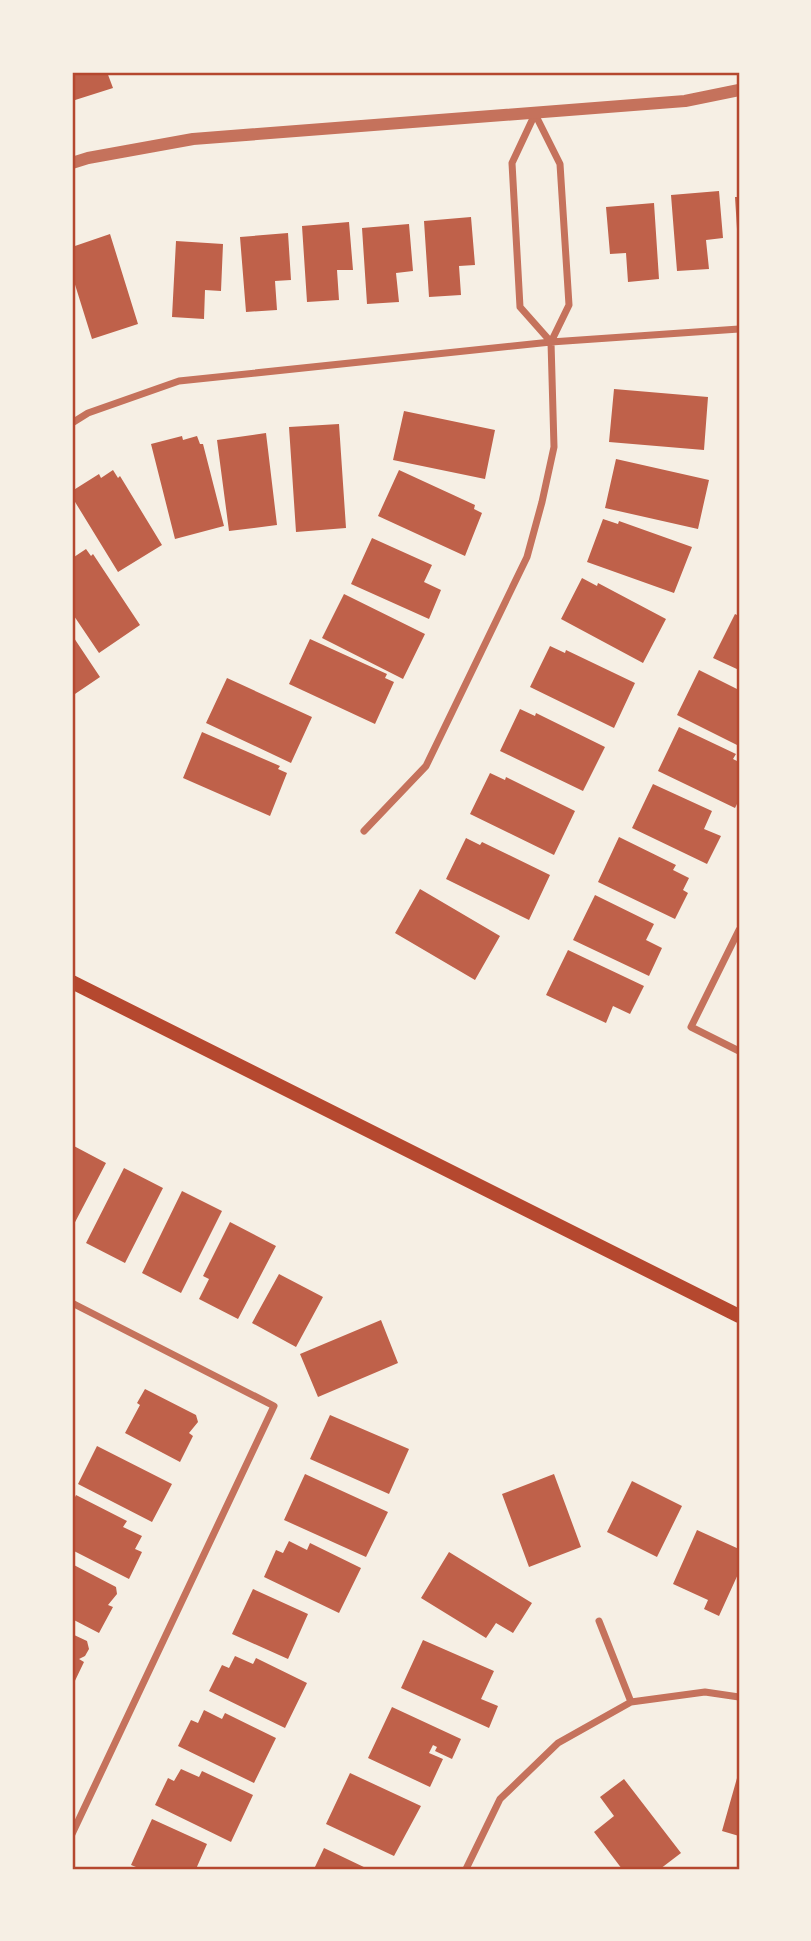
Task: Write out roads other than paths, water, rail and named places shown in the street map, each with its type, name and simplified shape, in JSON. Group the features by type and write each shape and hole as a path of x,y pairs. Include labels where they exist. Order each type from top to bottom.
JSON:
{"main road":[{"path":"72,982 739,1316"}],"street":[{"path":"72,163 193,139 685,102 739,90"},
{"path":"535,114 512,163 520,307 551,342"},
{"path":"364,831 426,766 527,557 542,502 554,447 551,342 569,305 560,164 535,114"},
{"path":"72,423 88,413 179,381 551,342 739,329"},
{"path":"739,930 691,1027 739,1051"},
{"path":"72,1303 274,1406 72,1834"},
{"path":"599,1621 631,1702"},
{"path":"466,1869 500,1799 558,1743 631,1702 705,1692 739,1697"}]}
